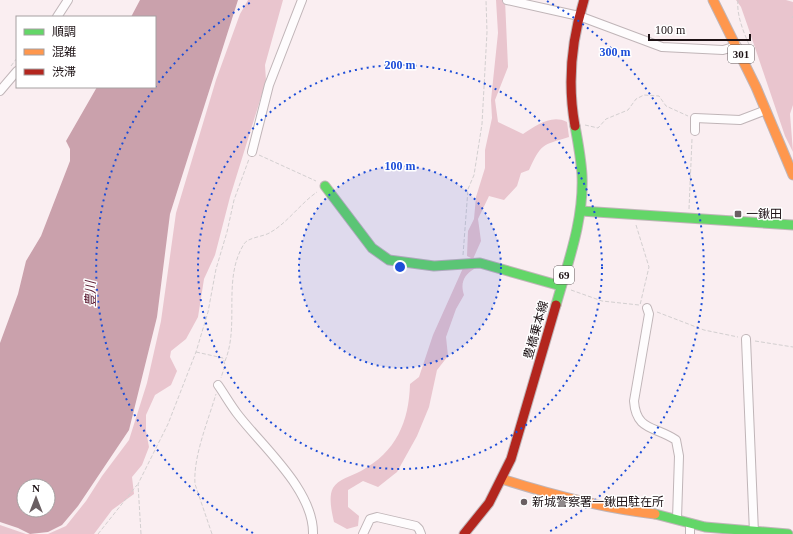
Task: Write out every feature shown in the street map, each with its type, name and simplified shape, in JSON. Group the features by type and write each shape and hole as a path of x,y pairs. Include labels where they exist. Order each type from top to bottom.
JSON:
{"main road":[{"name":"豊橋乗本線","path":"464,534 489,503 502,479 519,432 581,211 582,173 570,94 570,66 573,43 584,0"},
{"name":"301","path":"713,0 737,46 793,175"},
{"path":"324,186 348,219 377,253 390,260 434,266 461,265 472,262 493,265 561,286"},
{"path":"581,211 636,216 793,225"},
{"path":"502,479 556,496 677,519 690,523 727,530 788,534"}],"street":[{"path":"58,16 68,0"},
{"path":"252,152 269,85 302,0"},
{"path":"507,0 579,16 662,47 723,50 737,46"},
{"path":"0,91 16,72"},
{"path":"695,131 695,118 740,120 766,110"},
{"path":"644,307 649,314 634,401 634,410 636,418 642,423 676,440 679,456 677,519"},
{"path":"746,339 754,532"},
{"path":"218,385 238,415 297,486 310,512 313,534"},
{"path":"363,534 370,519 377,517 416,526 421,534"},
{"path":"690,523 690,534"}],"path":[{"path":"461,265 466,230 468,189 474,174 482,124 487,32 486,0"},
{"path":"738,0 738,8 746,38 753,54"},
{"path":"575,124 598,128 606,119 628,110 636,99 644,95 659,96 666,106 682,114 695,118"},
{"path":"688,218 693,132 695,131"},
{"path":"98,534 138,484 168,424 196,352 208,312 216,269 227,232 234,200 241,176 252,152 324,186 273,231 264,236 247,241 237,262 233,284 232,320 228,355 218,385 194,477 212,534"},
{"path":"636,216 637,228 648,267 644,307"},
{"path":"561,286 602,302 644,307 704,330 793,347"},
{"path":"196,352 218,356 225,361"},
{"path":"138,484 141,534"}],"shaded area":[{"path":"248,0 283,0 265,65 266,81 230,197 215,255 204,279 198,317 186,339 171,351 170,357 177,371 171,385 155,395 146,415 146,431 149,447 142,465 132,477 134,494 112,510 94,534 48,534 66,526 86,501 102,476 129,440 147,383 161,321 176,213 216,80 240,14"},
{"path":"496,0 505,0 508,67 495,100 498,122 523,134 549,120 561,120 567,122 569,137 543,147 529,170 521,173 517,186 504,200 489,196 478,219 481,241 473,259 467,256 468,231 474,219 476,197 485,168 485,150 492,118 491,100 498,33"},
{"path":"736,0 786,0 793,2 793,105 790,114 793,152 785,136 741,7"},
{"path":"474,266 474,269 465,277 462,287 464,295 456,309 446,337 448,356 437,370 429,407 417,436 397,472 378,487 363,481 348,490 348,507 359,516 358,526 347,529 334,522 331,510 331,496 333,488 338,482 361,471 373,463 392,445 398,435 407,411 410,384 419,377 433,335 463,268"},
{"path":"0,525 26,534 0,534"}],"water":[{"name":"豊川","path":"140,0 238,0 170,214 157,317 129,430 78,506 62,525 48,532 30,534 0,522 0,343 18,294 26,261 41,236 70,161 70,149 66,141 96,88 156,88 156,16 132,16"}],"traffic: fast":[{"path":"556,305 578,225 582,192 582,175 575,126"},
{"path":"325,186 372,248 389,260 434,266 480,263 561,286"},
{"path":"581,211 793,225"},
{"path":"655,514 705,527 788,534"}],"traffic: slow":[{"path":"713,0 756,87 793,175"},
{"path":"502,479 578,500 655,514"}],"traffic: jam":[{"path":"575,126 571,94 573,47 584,0"},
{"path":"464,534 489,503 511,459 556,305"}],"place":[{"name":"一鍬田","path":"738,214"},
{"name":"新城警察署一鍬田駐在所","path":"524,502"}]}
